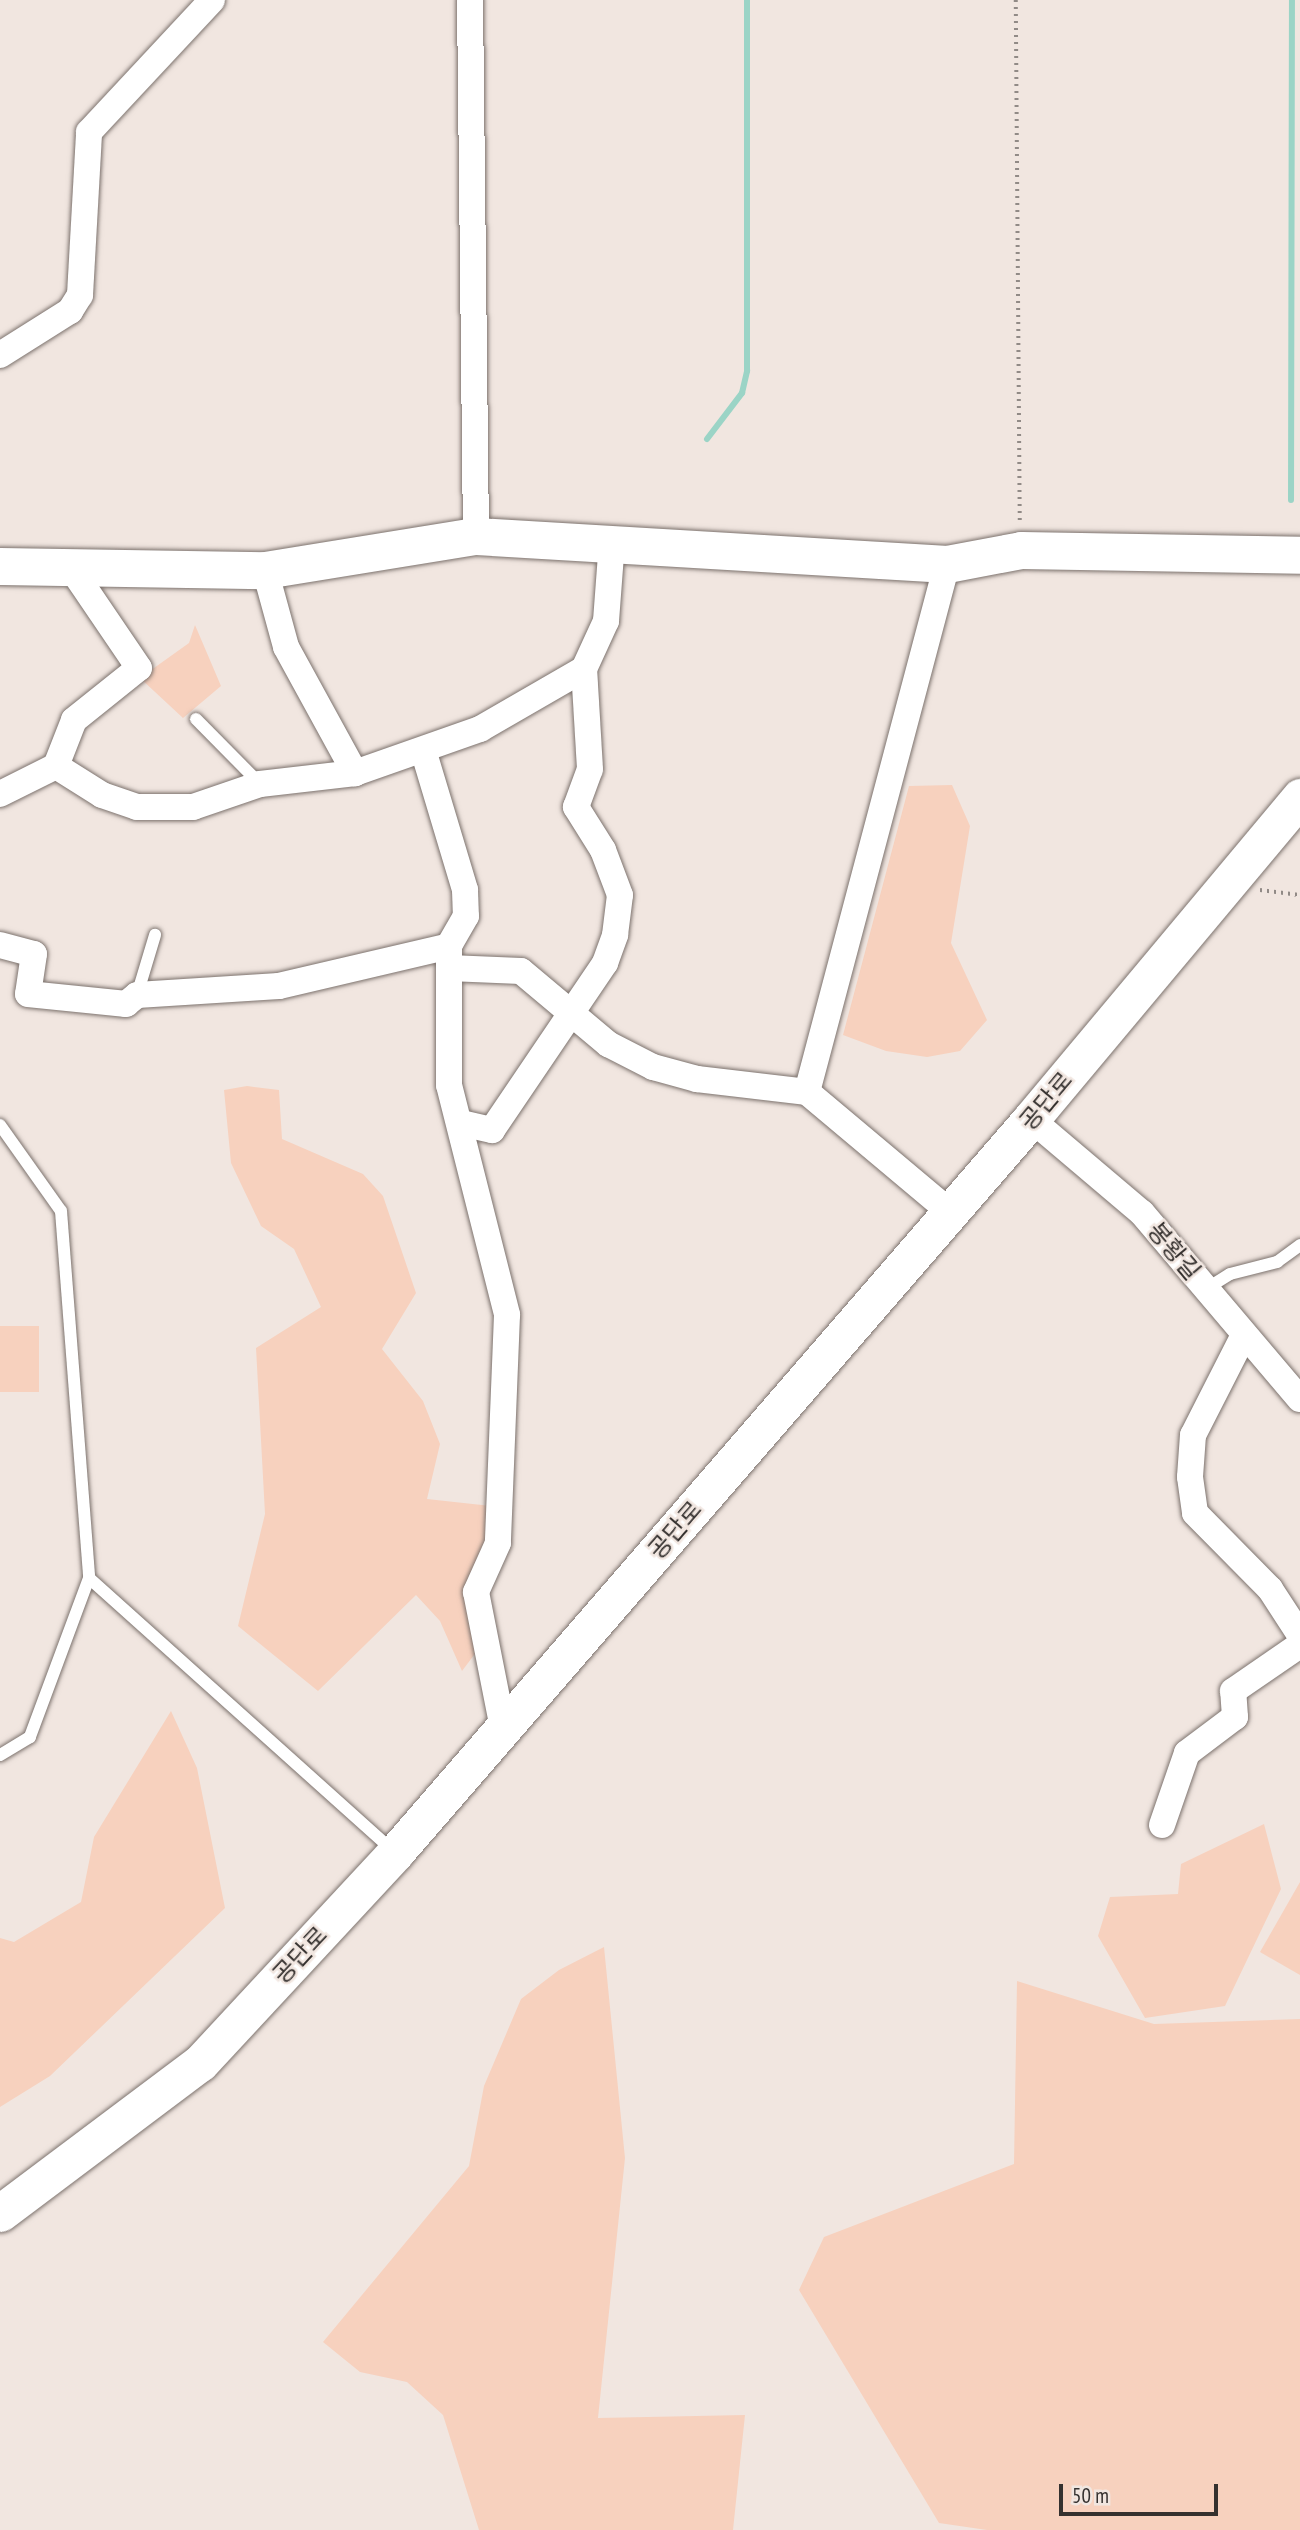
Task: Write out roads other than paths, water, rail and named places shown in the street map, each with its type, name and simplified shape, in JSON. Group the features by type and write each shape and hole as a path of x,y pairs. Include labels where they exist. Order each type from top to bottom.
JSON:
{"street":[{"path":"0,355 70,311 80,295 89,132 212,0"},
{"path":"470,0 476,536"},
{"path":"0,566 265,570 476,536 947,564 1021,550 1300,555"},
{"path":"461,1123 492,1130 566,1013 605,963 620,895 603,850 576,807 590,769 584,669 606,621 612,542"},
{"path":"807,1092 947,564"},
{"path":"0,794 56,766 74,720 139,668 71,568"},
{"path":"265,570 286,647 355,773"},
{"path":"56,766 102,795 137,807 192,807 260,784 355,773 424,752 584,669"},
{"path":"424,752 465,890 466,916 449,957 449,1085 461,1123 507,1315 498,1543 476,1592 503,1728"},
{"name":"공단로","path":"0,2213 200,2063 396,1853 1031,1119 1300,797"},
{"path":"0,945 34,954 28,994 126,1004 137,995 279,986 449,957 521,971 566,1013 653,1067 697,1079 807,1092 950,1212"},
{"name":"봉황길","path":"1031,1119 1142,1213 1300,1399"},
{"path":"1244,1335 1194,1435 1189,1477 1195,1513 1270,1589 1300,1635"},
{"path":"1162,1825 1187,1753 1235,1717 1233,1691 1300,1644"}],"lane":[{"path":"196,719 260,784"},
{"path":"137,995 155,935"},
{"path":"0,1125 61,1211 89,1578 30,1737 0,1755"},
{"path":"1206,1289 1230,1275 1276,1262 1300,1245"},
{"path":"89,1578 396,1853"}],"waterway":[{"path":"707,439 742,393 747,371 747,0"},
{"path":"1291,500 1292,0"}]}
